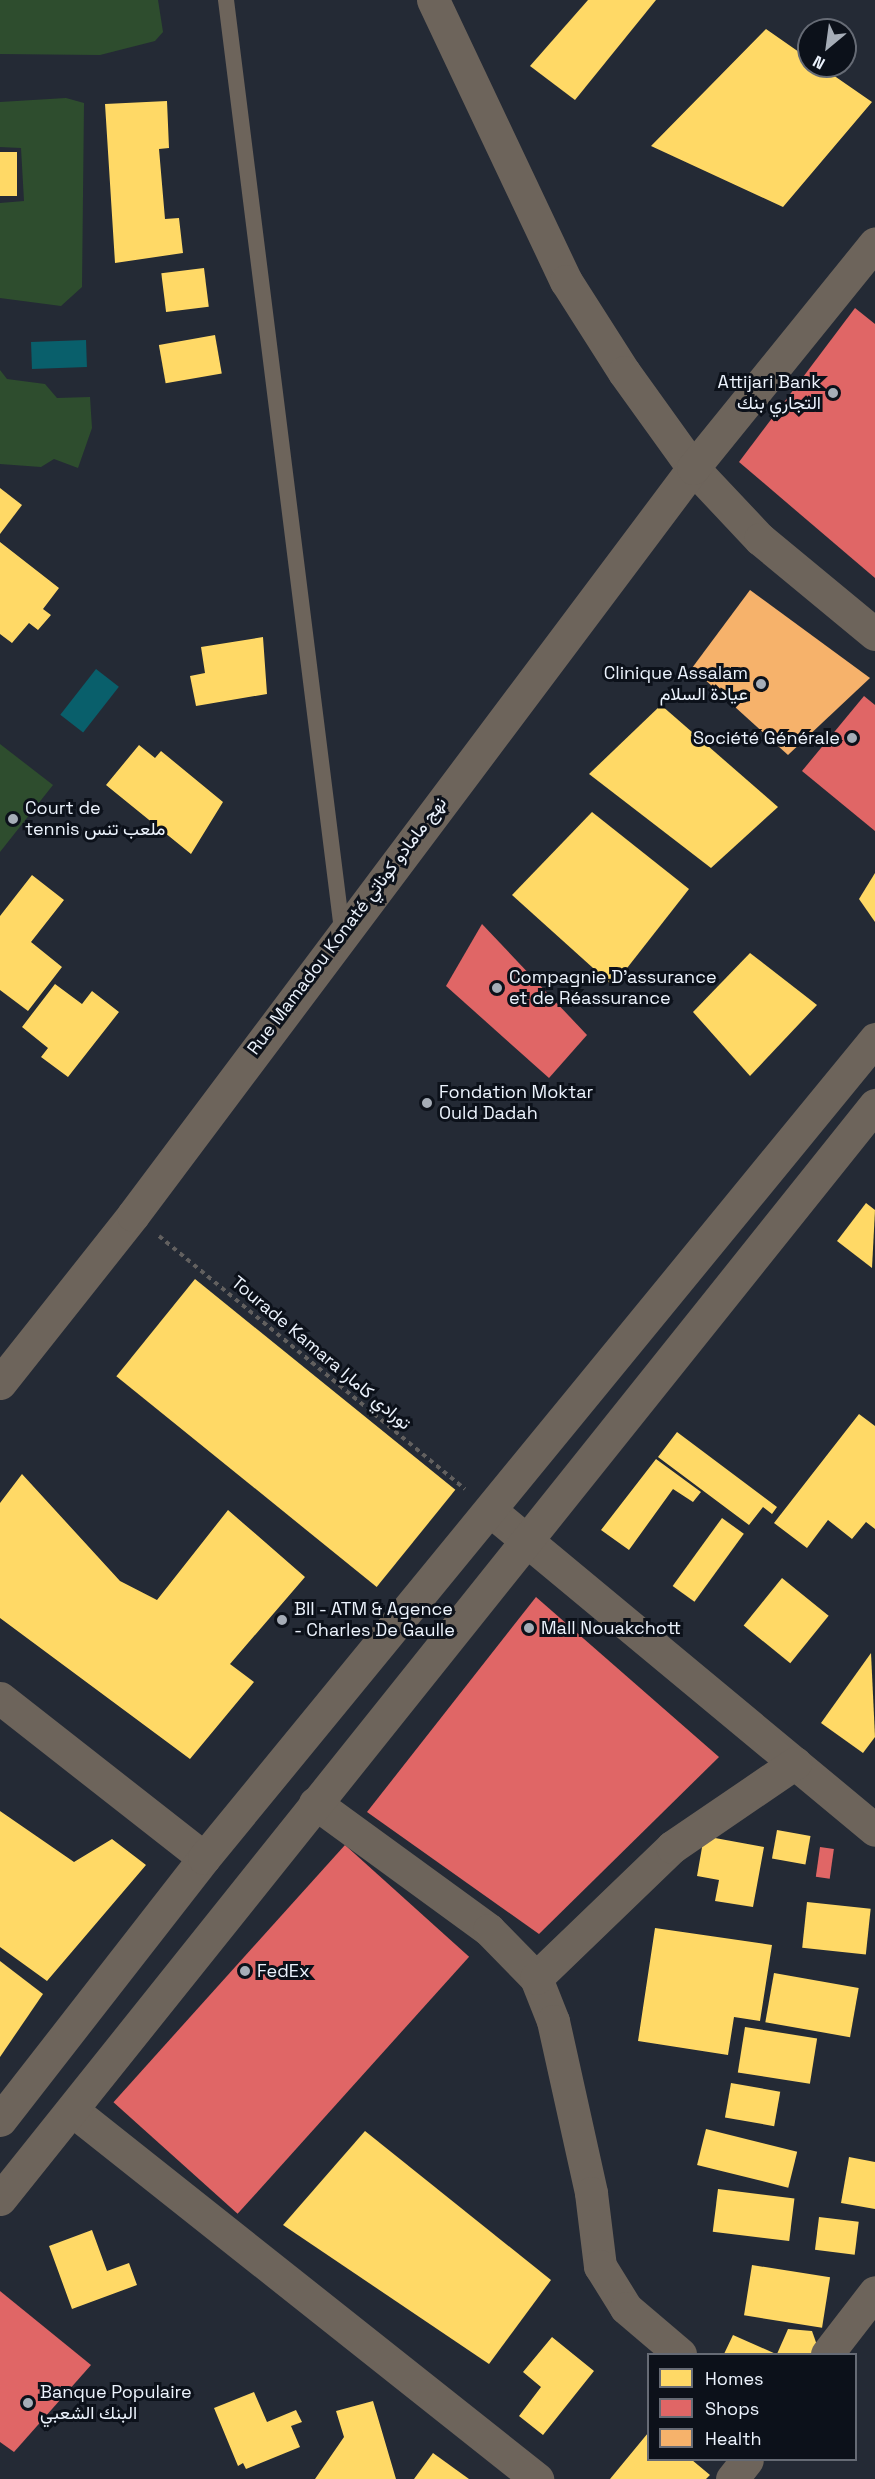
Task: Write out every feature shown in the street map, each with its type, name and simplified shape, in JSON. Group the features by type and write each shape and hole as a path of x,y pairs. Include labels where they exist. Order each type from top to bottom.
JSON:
{"street":[{"path":"434,0 566,281 693,468 760,539 875,634"},
{"name":"Rue Mamadou Konaté نهج مامادو كوناتي","path":"0,1383 133,1215 342,930 693,468 875,243"},
{"path":"0,2120 204,1858 491,1511 875,1039"},
{"path":"0,2199 525,1538 875,1105"},
{"path":"491,1511 875,1830"},
{"path":"0,1698 204,1858"},
{"path":"536,1978 672,1847 795,1763"},
{"path":"315,1803 489,1930 536,1978 560,2055 591,2193 600,2266 626,2308 678,2353"},
{"path":"72,2109 537,2479"},
{"path":"829,2353 875,2292"},
{"path":"732,2479 746,2461"}],"lane":[{"path":"226,0 342,930"}],"path":[{"name":"Tourade Kamara تورادي كامارا","path":"133,1215 491,1511"}],"green space":[{"path":"0,0 158,0 163,32 155,41 100,55 0,54"},
{"path":"66,98 84,103 82,287 61,306 0,298 0,203 24,201 21,148 0,147 0,102"},
{"path":"0,370 7,379 45,384 57,398 90,397 92,428 78,468 54,459 41,467 0,464"},
{"name":"Court de tennis ملعب تنس","path":"0,744 53,785 0,852"}],"water":[{"path":"86,340 87,367 32,369 31,342"},
{"path":"96,669 119,687 83,733 60,715"}],"building: Homes":[{"path":"588,0 656,0 575,100 530,66"},
{"path":"766,29 797,51 797,78 837,78 872,102 783,207 651,146"},
{"path":"167,101 169,148 159,149 165,219 179,218 183,253 115,263 105,104"},
{"path":"0,152 17,152 17,196 0,196"},
{"path":"204,268 209,307 166,312 161,273"},
{"path":"215,335 222,373 166,383 159,345"},
{"path":"0,488 22,505 0,534"},
{"path":"0,542 59,588 43,609 51,615 38,630 29,623 12,643 0,634"},
{"path":"263,637 267,694 196,706 190,676 205,673 201,647"},
{"path":"661,705 778,807 711,868 589,774"},
{"path":"139,745 155,758 161,751 223,802 191,854 106,785"},
{"path":"592,812 689,889 613,986 512,895"},
{"path":"875,873 875,922 859,899"},
{"path":"32,875 64,900 31,942 62,967 28,1011 0,990 0,916"},
{"path":"750,953 817,1005 750,1076 693,1012"},
{"path":"55,984 82,1004 92,991 119,1012 68,1077 41,1057 48,1048 22,1027"},
{"path":"866,1203 875,1210 872,1268 837,1241"},
{"path":"195,1279 455,1490 377,1587 116,1376"},
{"path":"859,1414 875,1426 875,1529 866,1522 852,1539 828,1520 807,1548 774,1523"},
{"path":"677,1432 777,1507 772,1514 763,1507 749,1525 658,1457"},
{"path":"656,1459 701,1492 693,1502 673,1489 629,1550 601,1530"},
{"path":"22,1474 120,1581 157,1600 228,1510 305,1577 230,1664 254,1682 190,1759 0,1618 0,1503"},
{"path":"722,1518 744,1534 694,1602 673,1586"},
{"path":"782,1578 829,1616 790,1663 744,1625"},
{"path":"871,1653 875,1737 863,1753 821,1723"},
{"path":"0,1811 74,1862 112,1839 146,1865 47,1981 0,1947"},
{"path":"777,1830 810,1836 805,1864 772,1859"},
{"path":"704,1836 764,1847 753,1907 715,1901 719,1880 697,1876"},
{"path":"807,1902 871,1909 866,1954 802,1948"},
{"path":"655,1928 772,1945 760,2021 734,2017 728,2055 638,2041"},
{"path":"0,1961 43,1994 0,2057"},
{"path":"774,1973 859,1988 850,2037 765,2022"},
{"path":"745,2027 817,2038 810,2084 738,2072"},
{"path":"731,2083 780,2092 774,2126 725,2117"},
{"path":"706,2129 797,2152 788,2188 697,2165"},
{"path":"365,2131 551,2280 489,2364 283,2225"},
{"path":"849,2157 875,2162 875,2209 841,2203"},
{"path":"718,2189 794,2198 789,2241 713,2232"},
{"path":"819,2217 859,2222 855,2255 815,2250"},
{"path":"92,2230 107,2271 129,2263 137,2285 72,2309 49,2246"},
{"path":"752,2265 830,2277 822,2328 744,2315"},
{"path":"788,2329 812,2331 818,2348 814,2353 777,2353"},
{"path":"733,2335 774,2353 724,2353"},
{"path":"552,2337 594,2371 543,2435 519,2416 541,2387 523,2372"},
{"path":"254,2392 267,2422 296,2410 302,2422 291,2426 300,2447 246,2469 243,2463 238,2466 214,2408"},
{"path":"373,2401 396,2479 315,2479 344,2437 336,2411"},
{"path":"647,2434 647,2461 693,2461 710,2475 706,2479 610,2479"},
{"path":"433,2453 469,2479 414,2479"}],"building: Shops":[{"name":"Attijari Bank التجاري بنك","path":"855,308 875,324 875,578 739,462"},
{"name":"Société Générale","path":"864,696 875,705 875,831 802,771"},
{"path":"482,924 587,1035 549,1078 446,986"},
{"path":"536,1597 719,1757 539,1934 367,1812"},
{"path":"345,1845 469,1957 238,2214 113,2102"},
{"path":"820,1847 834,1849 830,1879 816,1877"},
{"name":"Banque Populaire البنك الشعبي","path":"0,2291 91,2365 14,2452 0,2442"}],"building: Health":[{"path":"750,590 870,678 788,755 692,668"}],"place":[{"name":"Attijari Bank التجاري بنك","path":"833,393"},
{"name":"Clinique Assalam عيادة السلام","path":"761,684"},
{"name":"Société Générale","path":"852,738"},
{"name":"Court de tennis ملعب تنس","path":"13,819"},
{"name":"Compagnie D'assurance et de Réassurance","path":"497,988"},
{"name":"Fondation Moktar Ould Dadah","path":"427,1103"},
{"name":"BII - ATM & Agence - Charles De Gaulle","path":"282,1620"},
{"name":"Mall Nouakchott","path":"529,1628"},
{"name":"FedEx","path":"245,1971"},
{"name":"Banque Populaire البنك الشعبي","path":"28,2403"}]}
